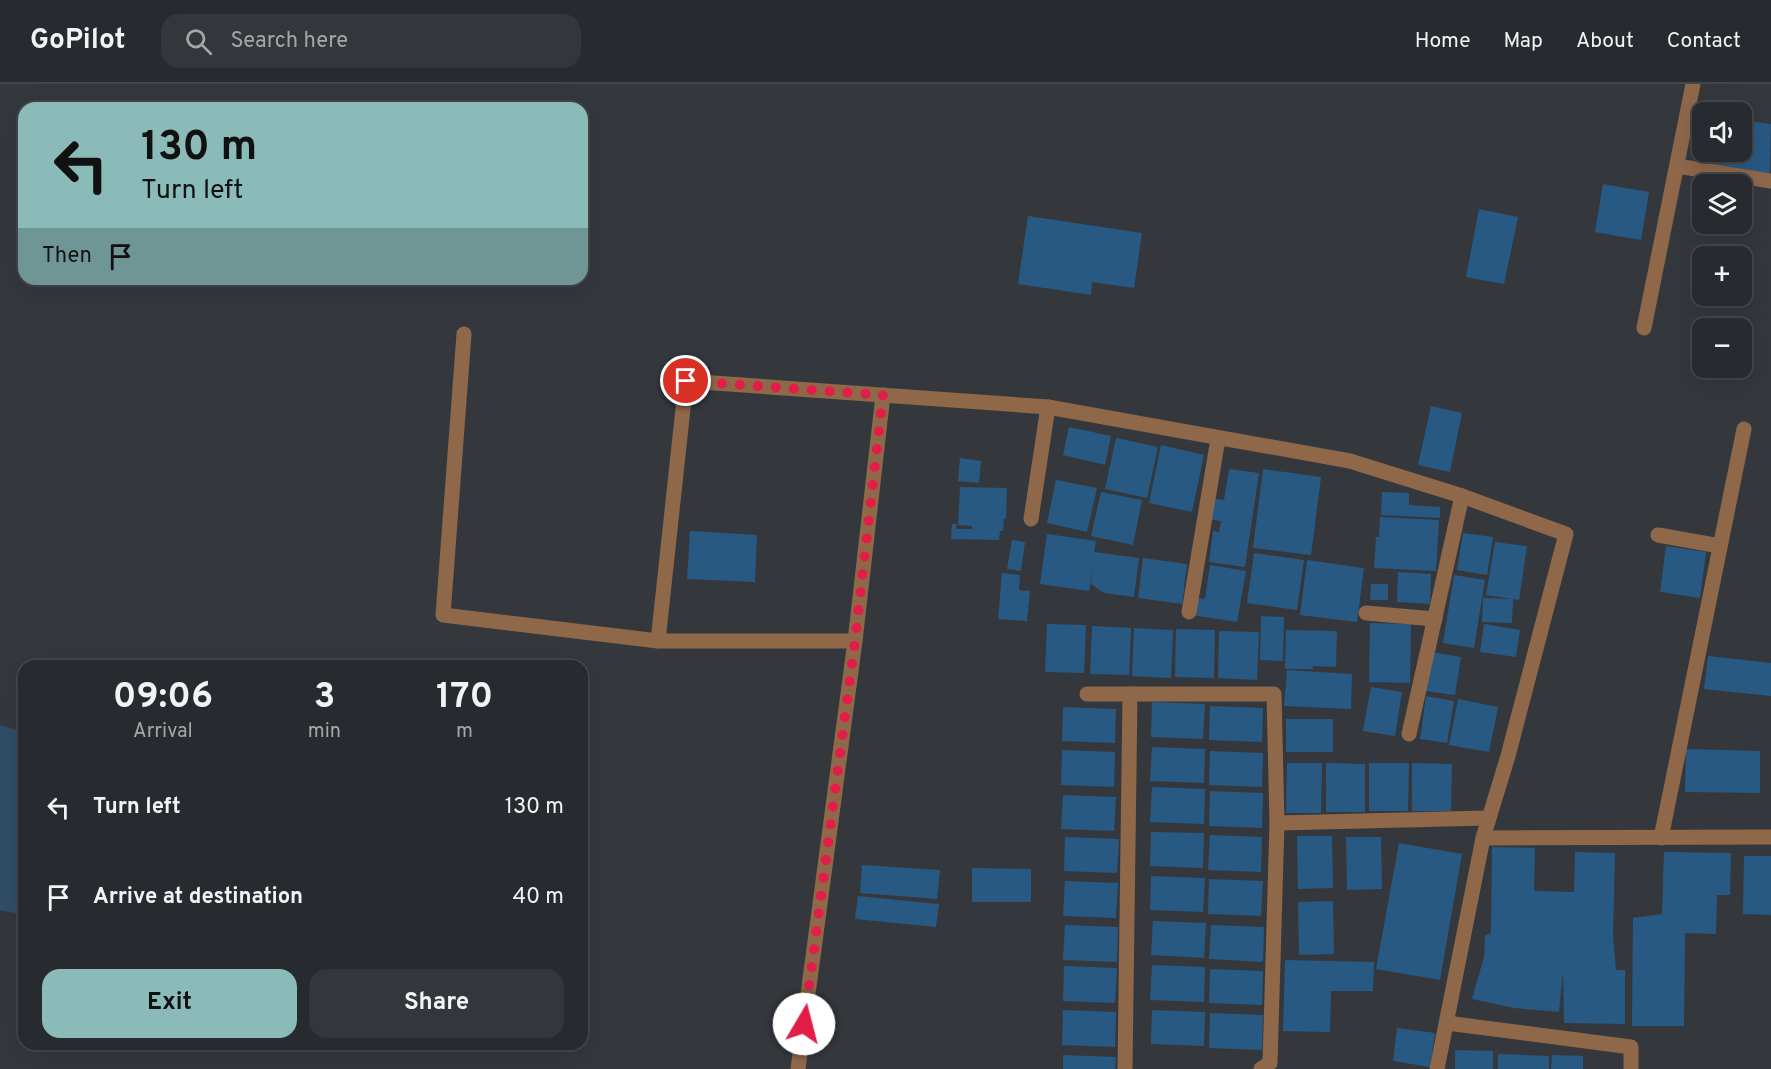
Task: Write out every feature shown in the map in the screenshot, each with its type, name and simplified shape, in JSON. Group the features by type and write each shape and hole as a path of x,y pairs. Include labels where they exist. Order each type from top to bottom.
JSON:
{"street":[{"path":"1644,328 1693,84"},
{"path":"1677,166 1771,181"},
{"path":"464,334 443,615 658,641 855,641"},
{"path":"658,641 686,381 1048,407 1350,461 1462,496 1566,534 1508,756 1483,838 1437,1069"},
{"path":"798,1069 855,641 883,395"},
{"path":"1031,519 1048,407"},
{"path":"1661,838 1744,429"},
{"path":"1189,612 1218,439"},
{"path":"1409,734 1462,496"},
{"path":"1658,535 1720,546"},
{"path":"1366,613 1435,619"},
{"path":"1087,694 1274,694 1277,822 1270,1064 1261,1069"},
{"path":"1125,1069 1130,694"},
{"path":"1277,822 1488,818"},
{"path":"1483,838 1771,837"},
{"path":"1447,1023 1631,1047 1631,1069"}],"shaded area":[{"path":"0,725 18,730 18,914 0,910"}],"building":[{"path":"1752,121 1771,124 1770,174 1697,163 1752,162"},
{"path":"1603,184 1649,192 1641,240 1595,232"},
{"path":"1479,209 1518,217 1504,284 1466,277"},
{"path":"1028,216 1142,233 1134,288 1092,282 1091,295 1018,284"},
{"path":"1431,406 1462,413 1450,472 1418,465"},
{"path":"1069,427 1111,436 1105,465 1063,455"},
{"path":"1116,438 1158,447 1147,498 1105,489"},
{"path":"1161,445 1204,455 1192,512 1149,503"},
{"path":"960,458 981,461 979,483 958,481"},
{"path":"1229,469 1259,473 1245,567 1209,562 1213,531 1219,532 1221,521 1207,519 1210,498 1224,500"},
{"path":"1263,469 1321,477 1311,555 1253,548"},
{"path":"1056,480 1097,488 1087,532 1047,523"},
{"path":"960,487 1007,488 1006,519 1004,519 1003,531 1000,531 999,540 951,539 952,524 957,524 956,529 972,529 972,526 958,525"},
{"path":"1101,492 1142,500 1133,545 1091,536"},
{"path":"1382,492 1409,493 1409,505 1440,507 1440,518 1381,515"},
{"path":"1380,517 1439,520 1436,571 1374,568"},
{"path":"690,531 757,535 755,582 687,579"},
{"path":"1463,533 1493,537 1487,575 1457,570"},
{"path":"1047,534 1096,541 1094,552 1139,558 1134,597 1104,593 1091,584 1093,567 1089,591 1040,584"},
{"path":"1012,540 1025,542 1021,571 1007,569"},
{"path":"1495,542 1527,546 1519,600 1486,595"},
{"path":"1666,546 1706,552 1700,598 1660,592"},
{"path":"1254,553 1304,560 1297,610 1247,603"},
{"path":"1143,558 1187,564 1182,604 1138,598"},
{"path":"1307,560 1364,568 1357,622 1300,615"},
{"path":"1210,565 1246,571 1237,622 1192,615 1195,597 1205,599"},
{"path":"1398,572 1431,574 1430,604 1397,602"},
{"path":"1002,573 1020,575 1019,590 1030,591 1027,621 998,619"},
{"path":"1454,575 1485,580 1474,648 1443,643"},
{"path":"1371,584 1388,584 1388,600 1370,600"},
{"path":"1483,598 1513,599 1512,623 1482,622"},
{"path":"1261,616 1284,617 1283,661 1260,660"},
{"path":"1370,623 1411,624 1410,683 1369,682"},
{"path":"1047,624 1086,625 1084,673 1045,672"},
{"path":"1484,624 1520,630 1516,657 1480,652"},
{"path":"1092,626 1131,628 1129,675 1090,674"},
{"path":"1134,628 1173,630 1171,678 1132,676"},
{"path":"1176,629 1215,630 1214,678 1175,677"},
{"path":"1286,630 1337,631 1336,667 1313,666 1313,669 1285,669"},
{"path":"1219,631 1259,632 1257,680 1218,678"},
{"path":"1431,652 1461,657 1455,695 1425,691"},
{"path":"1708,656 1771,663 1771,696 1704,689"},
{"path":"1287,670 1352,674 1351,709 1284,706"},
{"path":"1371,687 1402,692 1395,736 1363,731"},
{"path":"1426,696 1454,701 1447,743 1420,739"},
{"path":"1458,699 1498,707 1489,752 1449,745"},
{"path":"1152,702 1205,704 1203,739 1151,737"},
{"path":"1210,706 1263,708 1262,742 1209,740"},
{"path":"1063,707 1116,709 1115,743 1062,741"},
{"path":"1286,719 1333,719 1333,752 1286,752"},
{"path":"1152,747 1205,749 1204,783 1150,781"},
{"path":"1686,749 1760,751 1760,793 1685,792"},
{"path":"1062,750 1115,752 1114,787 1061,785"},
{"path":"1210,751 1263,753 1262,787 1209,785"},
{"path":"1287,763 1322,763 1321,813 1286,813"},
{"path":"1326,763 1365,764 1365,812 1326,812"},
{"path":"1369,763 1409,763 1408,811 1369,811"},
{"path":"1412,763 1452,764 1451,811 1412,811"},
{"path":"1152,787 1205,789 1204,824 1150,822"},
{"path":"1210,791 1263,793 1262,828 1209,826"},
{"path":"1063,795 1116,797 1114,831 1061,829"},
{"path":"1151,832 1204,833 1203,868 1150,866"},
{"path":"1210,835 1262,837 1261,872 1208,870"},
{"path":"1297,836 1332,836 1333,888 1298,889"},
{"path":"1065,837 1119,839 1117,873 1064,871"},
{"path":"1346,837 1381,837 1382,889 1347,890"},
{"path":"1399,843 1462,854 1440,980 1376,969"},
{"path":"1492,847 1535,848 1534,891 1574,892 1575,852 1615,853 1613,936 1616,970 1625,970 1625,1024 1564,1023 1563,971 1559,1012 1514,1008 1472,999 1484,957 1485,936 1491,933"},
{"path":"1664,852 1731,853 1730,895 1717,895 1716,934 1685,933 1684,1026 1632,1026 1633,918 1662,914"},
{"path":"1744,856 1771,856 1771,915 1743,914"},
{"path":"862,865 940,870 937,899 860,893"},
{"path":"972,868 1031,869 1031,902 972,902"},
{"path":"1151,876 1205,878 1203,912 1150,910"},
{"path":"1209,879 1263,881 1261,916 1208,914"},
{"path":"1065,881 1118,883 1116,918 1063,916"},
{"path":"858,896 939,904 936,927 855,919"},
{"path":"1333,901 1334,954 1299,955 1298,902"},
{"path":"1153,921 1206,923 1204,958 1151,955"},
{"path":"1065,925 1118,927 1117,962 1063,960"},
{"path":"1211,925 1264,927 1263,962 1209,959"},
{"path":"1285,960 1374,962 1373,991 1331,991 1330,1032 1283,1031"},
{"path":"1152,965 1205,967 1204,1002 1150,1000"},
{"path":"1064,966 1117,968 1115,1003 1063,1001"},
{"path":"1210,969 1263,971 1262,1005 1209,1003"},
{"path":"1063,1010 1116,1012 1115,1047 1062,1045"},
{"path":"1152,1010 1205,1012 1204,1046 1151,1044"},
{"path":"1210,1013 1263,1015 1262,1050 1209,1048"},
{"path":"1397,1028 1435,1033 1430,1067 1393,1061"},
{"path":"1455,1050 1493,1051 1493,1069 1455,1069"},
{"path":"1498,1054 1549,1056 1549,1069 1498,1069"},
{"path":"1063,1055 1116,1057 1115,1069 1063,1069"},
{"path":"1552,1055 1583,1056 1583,1069 1551,1069"}],"route":[{"path":"686,381 883,395 855,641 804,1024"}]}
